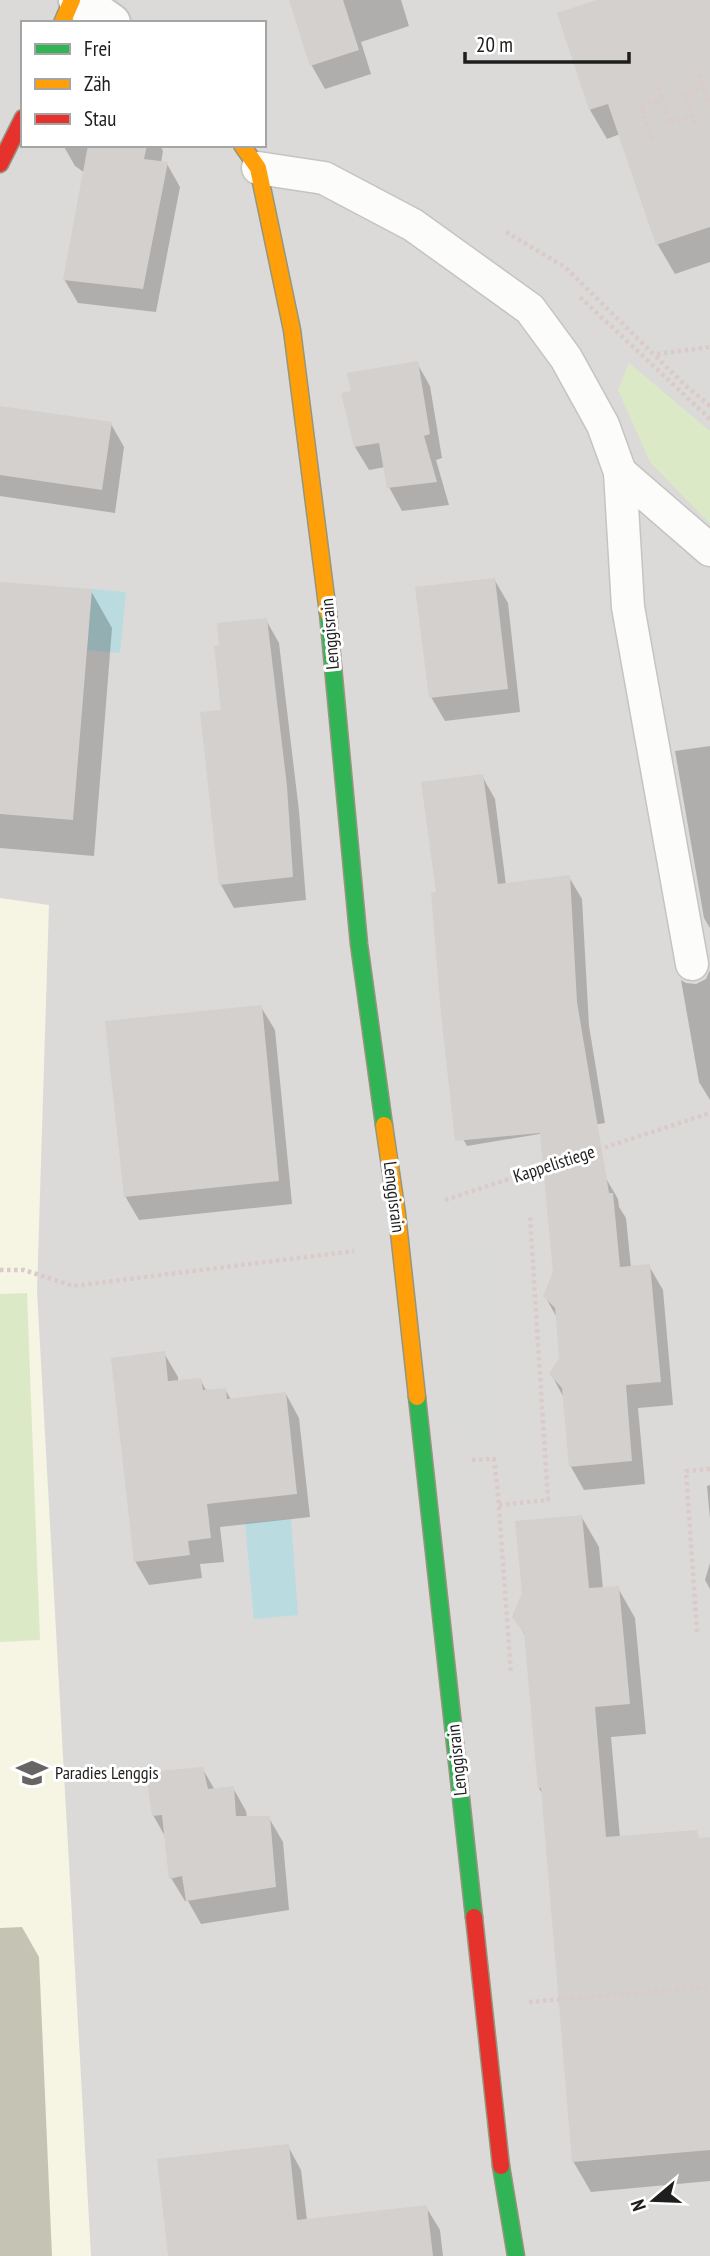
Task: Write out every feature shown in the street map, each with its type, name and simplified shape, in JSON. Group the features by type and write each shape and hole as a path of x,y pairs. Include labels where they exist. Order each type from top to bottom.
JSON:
{"street":[{"path":"63,21 72,0"},
{"path":"78,0 108,21"},
{"path":"0,164 21,122"},
{"name":"Lenggisrain","path":"250,157 294,343 324,570 359,944 397,1214 502,2175 516,2256"}],"lane":[{"path":"250,157 324,178 413,225 530,309 566,358 603,425 620,472 628,607 692,964"},
{"path":"620,472 710,550"}],"path":[{"path":"699,74 710,107"},
{"path":"659,88 669,123 692,116"},
{"path":"695,124 685,94 704,88"},
{"path":"652,139 641,106 662,99"},
{"path":"579,295 710,419"},
{"path":"656,354 710,347"},
{"name":"Kappelistiege","path":"397,1214 710,1113"},
{"path":"499,1504 548,1500 530,1217"},
{"path":"0,1270 24,1270 74,1286 400,1245"},
{"path":"470,1461 494,1459 511,1674"},
{"path":"697,1632 686,1471 710,1469"},
{"path":"484,2006 710,1987"}],"shaded area":[{"path":"0,0 710,0 710,2256 0,2256"},
{"name":"Paradies Lenggis","path":"0,898 49,905 37,1291 91,2256 0,2256"},
{"path":"488,1240 503,1446 457,1449 442,1243"}],"green space":[{"path":"629,363 710,431 710,524 650,462 618,390"},
{"path":"27,1293 40,1640 0,1642 0,1294"}],"water":[{"path":"92,589 126,592 120,653 87,650"},
{"path":"291,1519 298,1615 254,1619 245,1523"}],"building":[{"path":"289,0 343,0 359,50 310,66"},
{"path":"597,0 710,0 710,227 656,245 608,104 589,110 557,13"},
{"path":"88,147 147,147 144,159 168,162 143,289 63,280"},
{"path":"418,361 430,434 424,436 437,482 387,488 379,443 354,447 341,393 351,391 347,373"},
{"path":"0,406 112,422 102,490 0,475"},
{"path":"495,578 508,689 429,698 415,587"},
{"path":"0,582 92,589 73,820 0,814"},
{"path":"267,618 287,786 293,877 219,885 200,712 221,710 214,646 219,645 217,623"},
{"path":"483,774 498,884 570,875 577,1002 609,1193 613,1193 620,1267 650,1264 661,1382 626,1385 632,1461 569,1467 562,1388 549,1374 559,1358 555,1308 543,1296 553,1272 540,1133 455,1141 431,893 436,892 421,782"},
{"path":"262,1005 279,1181 124,1197 105,1021"},
{"path":"165,1351 168,1381 201,1378 203,1390 226,1388 227,1399 286,1392 297,1494 207,1504 211,1538 188,1541 190,1555 134,1562 111,1358"},
{"path":"582,1515 589,1588 619,1586 630,1704 595,1707 606,1837 697,1830 699,1838 710,1837 710,2150 572,2162 541,1788 538,1789 524,1633 512,1617 522,1593 515,1521"},
{"path":"203,1767 208,1789 234,1786 236,1816 270,1816 276,1887 186,1901 182,1876 169,1879 162,1815 152,1816 146,1772"},
{"path":"289,2144 297,2220 427,2205 433,2256 168,2256 157,2159"}],"traffic: fast":[{"path":"328,613 359,944 384,1125"},
{"path":"417,1397 474,1917"},
{"path":"501,2166 516,2256"}],"traffic: slow":[{"path":"63,21 72,0"},
{"path":"243,147 258,168 292,330 328,613"},
{"path":"384,1125 397,1214 417,1397"}],"traffic: jam":[{"path":"0,164 21,122"},
{"path":"474,1917 501,2166"}],"place":[{"name":"Paradies Lenggis","path":"32,1773"}]}
